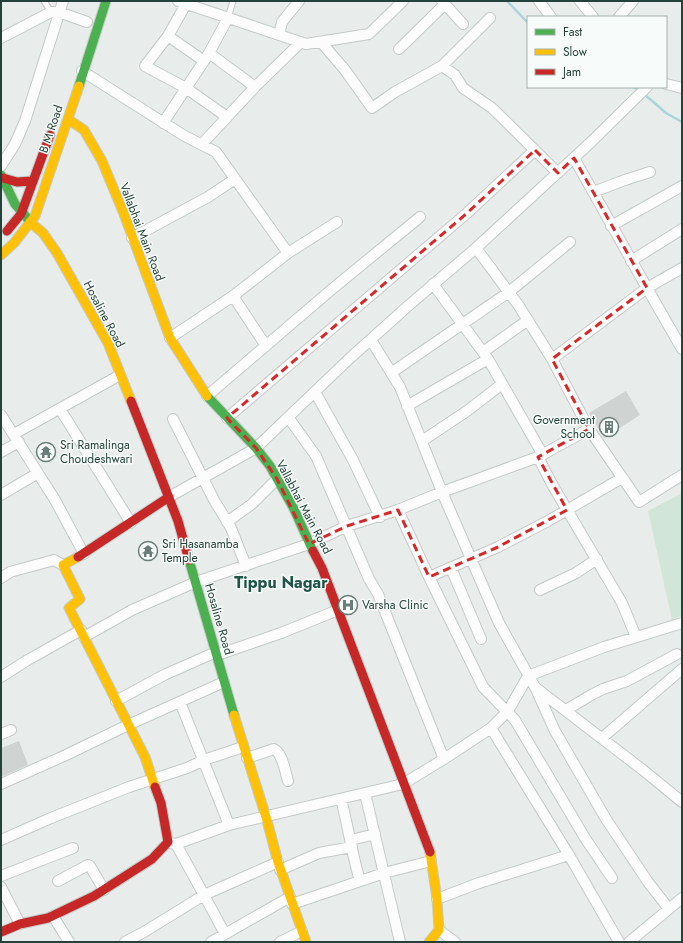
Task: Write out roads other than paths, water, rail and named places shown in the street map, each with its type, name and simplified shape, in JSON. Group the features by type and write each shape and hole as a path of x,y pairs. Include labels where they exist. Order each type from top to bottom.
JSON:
{"main road":[{"name":"B M Road","path":"1,255 14,243 34,216 68,119 82,71 106,1"},
{"name":"Vallabhai Main Road","path":"68,119 84,130 102,161 170,338 207,396 256,448 270,466 293,507 309,544 322,568 430,852 437,899 439,930"},
{"path":"1,238 21,214 54,124"},
{"name":"Hosaline Road","path":"2,176 5,187 21,214 43,233 57,253 108,343 178,521 243,747 266,817 279,866 306,942"},
{"path":"2,176 17,182 33,181"},
{"path":"1,932 20,924 53,916 94,896 152,859 172,843 161,803 145,757 70,608 80,599 63,565 84,554 169,498"},
{"path":"429,942 439,930"}],"street":[{"path":"1,166 15,144 25,121 55,12 63,1"},
{"path":"279,35 282,22 299,1"},
{"path":"539,1 551,16"},
{"path":"580,1 592,16"},
{"path":"620,16 633,1"},
{"path":"227,117 186,88 145,66 168,36 182,2 306,44 369,34 400,2"},
{"path":"400,49 443,2 463,24"},
{"path":"1,38 55,12 87,22"},
{"path":"163,123 206,57 228,18"},
{"path":"321,42 345,70 372,108 395,92 442,66 490,18"},
{"path":"168,36 255,87"},
{"path":"202,144 255,87 301,42"},
{"path":"442,66 455,75 463,88 492,108 558,173"},
{"path":"82,71 163,123 216,152 288,253"},
{"path":"667,84 682,88"},
{"path":"169,498 256,448 371,340 433,284 476,248 558,173 646,88"},
{"path":"227,418 466,214 535,150"},
{"path":"574,158 611,226 682,349"},
{"path":"592,192 650,172"},
{"path":"132,238 208,197 235,178"},
{"path":"611,226 682,186"},
{"path":"207,396 420,217"},
{"path":"170,338 233,296 288,253 336,222"},
{"path":"631,261 682,230"},
{"path":"391,373 509,292 570,242"},
{"path":"476,248 528,320 552,359 588,429 639,502 682,475"},
{"path":"552,359 647,288 681,270"},
{"path":"433,284 485,355 502,384 541,456 553,486 622,603 636,637"},
{"path":"233,296 266,346"},
{"path":"407,406 485,355 528,320"},
{"path":"371,340 400,387 442,492 499,623 535,687 555,731 606,820 648,882 669,909"},
{"path":"1,452 17,438 60,409 120,375"},
{"path":"422,441 467,411 502,384"},
{"path":"315,392 353,460 380,516"},
{"path":"60,409 110,486 131,523"},
{"path":"1,415 55,500 84,554"},
{"path":"288,417 316,456 369,579 378,594 444,759"},
{"path":"173,419 203,478 231,528 246,566"},
{"path":"1,677 26,661 83,633 196,582 309,544 347,526 398,510 442,492 541,456 588,429"},
{"path":"1,495 38,473"},
{"path":"430,577 498,547 567,510 622,478"},
{"path":"227,522 252,504 277,479"},
{"path":"398,510 483,687 508,711 515,720 585,838 612,878"},
{"path":"540,590 576,573 597,559"},
{"path":"1,578 10,572 54,560 63,565"},
{"path":"450,568 482,639"},
{"path":"116,701 164,674 280,633 338,610"},
{"path":"225,934 204,895 172,843 229,825 403,784 491,728 508,711 528,676 604,647 682,623"},
{"path":"566,710 593,694 627,681 677,654"},
{"path":"602,738 682,669"},
{"path":"1,784 224,682"},
{"path":"535,687 682,802"},
{"path":"180,702 229,825"},
{"path":"491,728 569,855 619,942"},
{"path":"1,840 14,833 129,787 153,780 187,768 204,760 243,747"},
{"path":"247,758 274,749 276,750 280,755 288,781"},
{"path":"365,793 400,942"},
{"path":"342,799 352,844 353,856 360,881"},
{"path":"128,941 204,895 279,866 352,844 375,834"},
{"path":"1,876 73,848"},
{"path":"437,899 479,883 569,855"},
{"path":"210,942 291,901 384,873 431,861"},
{"path":"58,881 88,865 104,890"},
{"path":"1,887 20,924"},
{"path":"629,942 682,898"},
{"path":"53,916 69,942"},
{"path":"439,930 455,942"},
{"path":"280,942 302,931"}],"lane":[{"path":"44,1 55,12"},
{"path":"228,18 233,1"}],"waterway":[{"path":"507,1 527,22"},
{"path":"635,88 640,91"},
{"path":"644,94 666,113 682,122"}],"place":[{"name":"Government School","path":"609,427"},
{"name":"Sri Ramalinga Choudeshwari","path":"46,452"},
{"name":"Sri Hasanamba Temple","path":"148,551"},
{"name":"Varsha Clinic","path":"348,605"}],"district":[{"name":"Tippu Nagar","path":"281,582"}]}
